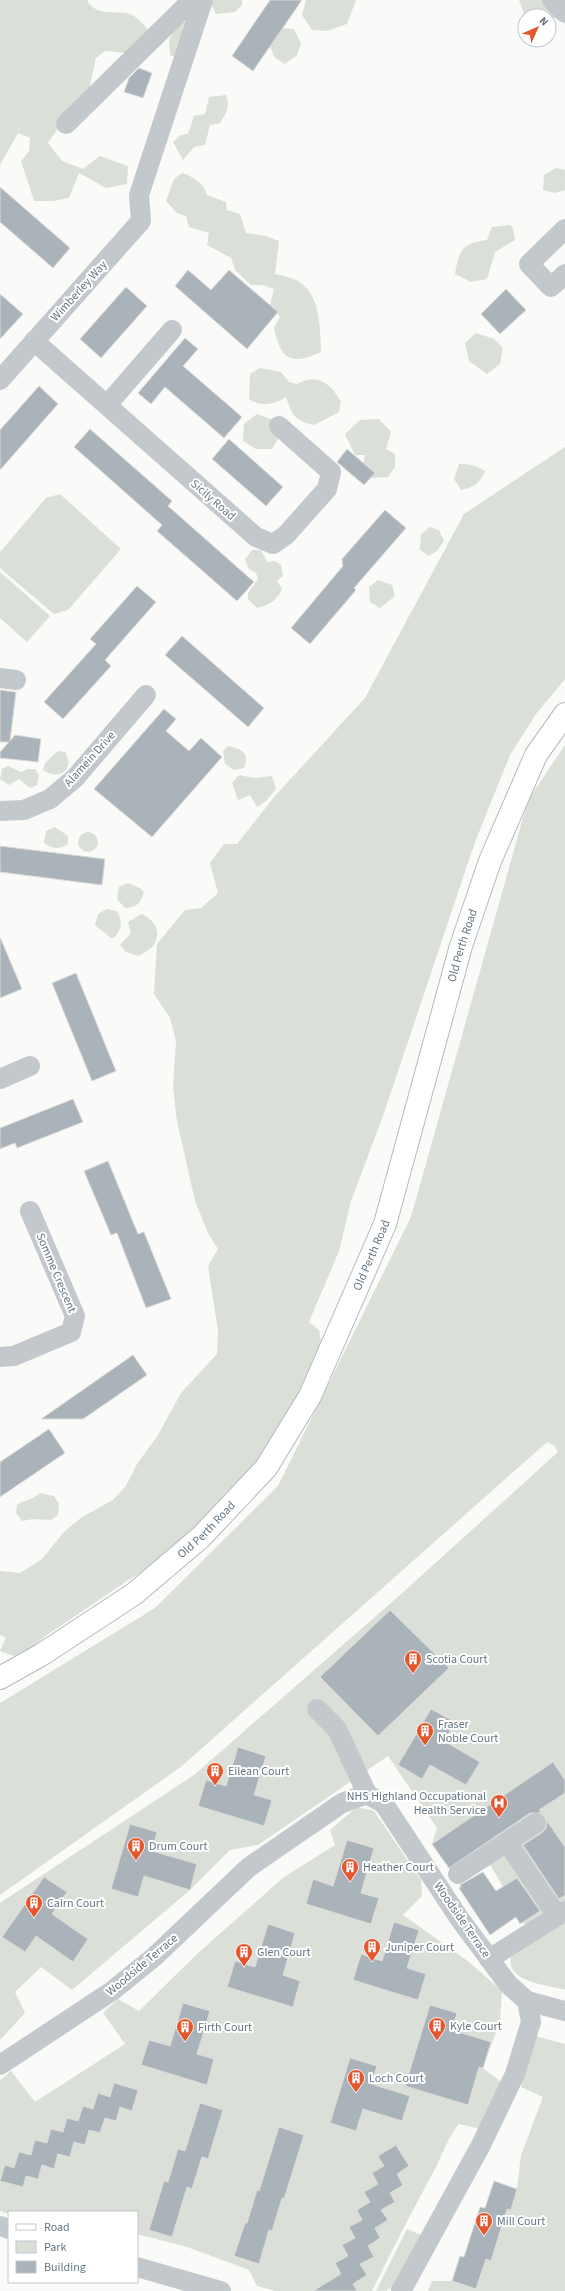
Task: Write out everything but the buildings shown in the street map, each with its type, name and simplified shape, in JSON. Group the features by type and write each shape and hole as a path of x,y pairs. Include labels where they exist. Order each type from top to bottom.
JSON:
{"main road":[{"name":"Old Perth Road","path":"0,1678 41,1655 134,1594 201,1537 266,1468 310,1396 385,1224 461,946 490,861 536,755 565,714"}],"street":[{"path":"66,124 192,0"},
{"name":"Wimberley Way","path":"0,380 141,221 139,194 203,0"},
{"path":"552,0 565,13"},
{"path":"565,229 529,264 551,287 565,274"},
{"path":"106,405 172,330"},
{"name":"Sicily Road","path":"34,341 256,537 273,544 286,535 327,489 331,472 279,426"},
{"name":"Alamein Drive","path":"0,811 24,810 50,799 74,778 146,695"},
{"path":"0,1079 30,1066"},
{"name":"Somme Crescent","path":"0,1357 14,1356 71,1332 75,1316 30,1211"},
{"path":"317,1709 337,1729 366,1794"},
{"name":"Woodside Terrace","path":"0,2065 112,1991 154,1957 249,1867 342,1803 366,1794 384,1804 459,1918 508,1984 527,2001"},
{"path":"458,1874 536,1823"},
{"path":"489,1959 561,1914 507,1842"},
{"path":"401,2291 481,2145 515,2074 531,2022 527,2001 565,2011"},
{"path":"138,2267 221,2291"}],"green space":[{"path":"0,0 87,0 95,9 100,11 130,14 139,20 147,29 147,39 127,53 105,51 96,58 88,94 63,121 48,143 62,161 83,169 100,156 128,166 127,184 106,188 79,173 69,198 53,201 34,201 21,161 29,151 30,138 18,133 0,165"},
{"path":"209,0 242,0 242,5 235,12 216,14"},
{"path":"306,0 356,0 347,24 327,31 312,30 302,15"},
{"path":"519,0 565,0 557,17 557,8 522,8"},
{"path":"188,22 176,57 170,55 169,40 178,23"},
{"path":"277,28 294,29 301,43 297,55 285,64 274,57 267,37"},
{"path":"226,95 228,106 220,123 210,125 205,145 194,147 183,160 173,142 181,135 188,134 194,116 205,114 209,97"},
{"path":"556,168 565,170 565,190 555,193 543,190 544,175"},
{"path":"182,173 198,181 206,191 207,195 226,202 227,210 240,214 246,233 266,236 279,241 275,274 289,277 298,281 308,289 316,306 320,324 321,352 302,359 289,357 284,353 280,347 274,328 280,317 270,305 274,289 263,285 251,285 235,270 231,258 207,245 209,233 189,227 186,216 177,213 166,201 174,179"},
{"path":"510,225 513,228 515,240 495,252 487,279 471,282 455,274 458,259 463,249 472,243 487,240 492,227"},
{"path":"476,333 494,339 503,348 500,364 487,374 469,361 465,343"},
{"path":"260,368 281,372 289,382 297,384 311,379 323,382 332,389 341,401 339,412 314,425 302,421 295,416 286,397 277,402 268,404 254,402 249,399 250,374"},
{"path":"257,414 273,420 281,434 272,449 256,449 243,441 244,424"},
{"path":"379,419 391,432 386,449 395,454 395,467 388,477 370,478 361,473 365,455 355,455 345,434 360,420"},
{"path":"565,447 565,679 536,714 510,755 475,842 383,1116 351,1201 339,1251 309,1322 319,1330 324,1359 261,1469 226,1492 212,1515 180,1549 127,1581 44,1637 31,1648 14,1656 0,1651 6,1637 0,1635 0,1571 20,1573 42,1559 64,1532 82,1517 113,1500 126,1486 137,1464 158,1435 181,1393 217,1354 218,1331 208,1266 218,1249 208,1233 195,1201 177,1121 173,1087 176,1041 170,1018 154,994 157,944 185,910 201,908 218,893 210,863 224,844 237,844 275,796 365,698 464,514"},
{"path":"459,464 472,465 485,471 476,484 461,490 454,479"},
{"path":"60,494 121,549 68,610 54,614 0,568 0,552 46,498"},
{"path":"430,527 439,530 444,541 437,551 429,556 420,550 421,534"},
{"path":"252,550 261,550 267,562 275,561 281,565 283,576 277,581 282,589 278,597 269,604 257,608 248,599 248,593 258,579 256,573 248,568 245,559"},
{"path":"0,572 50,616 27,642 0,618"},
{"path":"378,580 392,585 395,596 380,608 370,602 369,587"},
{"path":"565,745 565,1990 529,1981 515,1972 511,1965 511,1957 534,1941 491,1866 479,1851 450,1870 432,1844 437,1828 388,1756 258,1845 230,1850 190,1890 72,1990 41,1967 15,1992 25,2013 0,2040 0,1903 194,1775 400,1595 558,1452 555,1446 547,1442 182,1766 0,1895 0,1703 155,1608 278,1486 411,1217 528,800"},
{"path":"228,746 244,752 246,763 244,768 234,770 225,764 223,751"},
{"path":"58,751 65,752 68,758 67,769 59,774 49,773 43,770 45,763"},
{"path":"8,766 21,772 28,769 35,769 39,775 37,785 30,788 19,779 9,785 0,779 2,769"},
{"path":"239,775 254,778 272,776 276,789 266,801 257,807 250,795 238,800 232,783"},
{"path":"55,827 68,836 68,844 56,848 50,847 44,843 46,831"},
{"path":"84,832 92,832 98,838 98,846 92,852 84,852 78,846 78,838"},
{"path":"128,883 140,888 144,892 138,904 125,908 117,899 119,887"},
{"path":"107,909 117,911 121,922 117,934 115,937 111,938 95,925 98,914"},
{"path":"141,914 146,916 154,923 157,937 152,947 139,956 126,952 120,945 131,933 128,922"},
{"path":"40,1493 54,1496 59,1504 58,1515 51,1520 33,1519 22,1521 16,1513 17,1505"},
{"path":"357,1807 374,1811 421,1880 422,1896 403,1915 469,1962 502,1991 500,2021 483,2068 501,2082 481,2129 459,2124 455,2129 372,2291 275,2291 257,2286 249,2270 187,2247 138,2234 138,2211 8,2211 8,2214 0,2211 0,2080 11,2071 35,2102 125,2044 103,2013 118,1999 139,2011 197,1954 284,1877 335,1845 330,1830"},
{"path":"535,2036 565,2044 565,2291 428,2291 432,2281 452,2281 476,2289 486,2259 491,2260 505,2217 505,2208 511,2209 517,2189 521,2155 543,2097 521,2087"},
{"path":"407,2229 421,2235 391,2290 388,2288 387,2291 376,2291"}],"place":[{"name":"Scotia Court","path":"413,1674"},
{"name":"Fraser Noble Court","path":"425,1746"},
{"name":"Eilean Court","path":"215,1786"},
{"name":"NHS Highland Occupational Health Service","path":"499,1818"},
{"name":"Drum Court","path":"136,1861"},
{"name":"Heather Court","path":"350,1882"},
{"name":"Cairn Court","path":"34,1918"},
{"name":"Juniper Court","path":"372,1962"},
{"name":"Glen Court","path":"244,1967"},
{"name":"Kyle Court","path":"437,2041"},
{"name":"Firth Court","path":"185,2042"},
{"name":"Loch Court","path":"356,2093"},
{"name":"Mill Court","path":"484,2236"}]}
